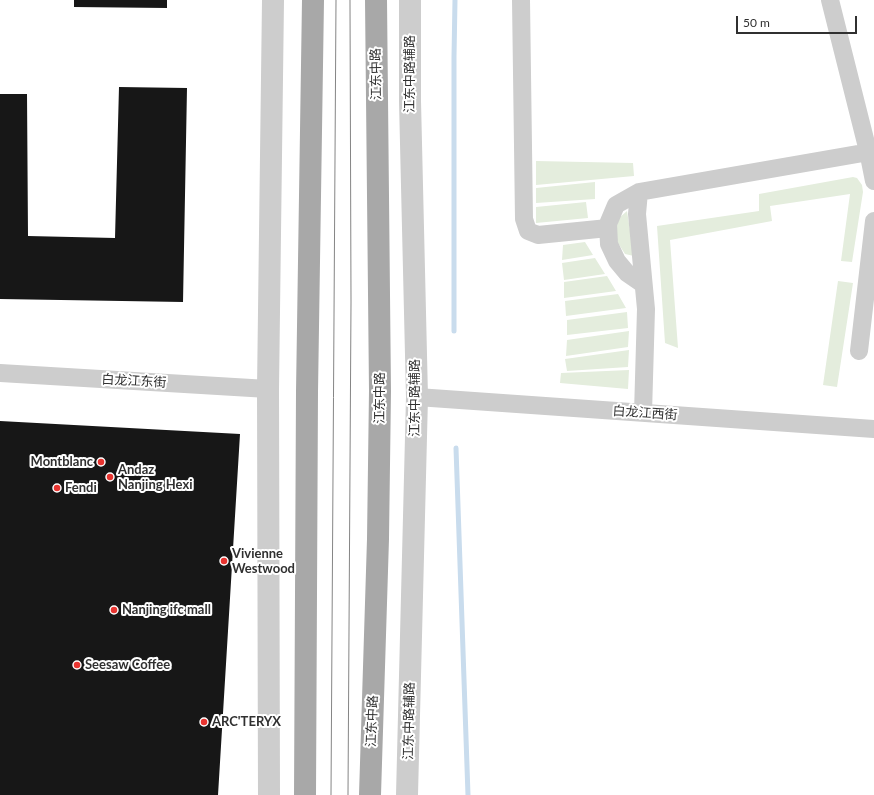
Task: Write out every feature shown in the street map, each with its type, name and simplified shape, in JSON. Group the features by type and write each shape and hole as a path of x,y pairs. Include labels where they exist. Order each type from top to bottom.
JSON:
{"main road":[{"path":"305,795 307,392 313,0"},
{"name":"江东中路","path":"370,795 378,539 380,391 376,0"}],"street":[{"path":"269,795 268,389 273,0"},
{"name":"江东中路辅路","path":"407,795 417,397 410,109 410,0"},
{"path":"520,0 524,219 528,231 538,235 608,228"},
{"path":"830,0 869,152 874,181"},
{"path":"643,284 627,273 618,261 609,244 608,224 616,205 639,192 869,152"},
{"path":"639,192 637,214 646,309 643,413"},
{"path":"859,352 868,317 874,221"},
{"name":"白龙江东街","path":"0,373 268,389"},
{"name":"白龙江西街","path":"417,397 874,428"}],"green space":[{"path":"536,161 633,163 634,176 536,185"},
{"path":"853,177 857,178 862,185 863,192 852,262 841,261 850,194 770,206 772,221 670,240 678,348 665,343 657,226 759,211 759,194"},
{"path":"595,182 595,199 536,203 536,188"},
{"path":"586,202 588,218 536,223 536,207"},
{"path":"627,211 634,256 625,254 618,243 615,233 619,218"},
{"path":"585,242 593,255 562,260 563,245"},
{"path":"595,258 605,274 564,280 562,263"},
{"path":"607,276 616,291 564,298 564,282"},
{"path":"838,281 853,283 837,387 823,385"},
{"path":"618,294 626,308 566,316 565,301"},
{"path":"627,312 628,328 567,335 567,320"},
{"path":"629,331 628,347 566,356 567,340"},
{"path":"629,350 628,367 567,371 565,359"},
{"path":"629,370 628,389 560,383 561,373"}],"building":[{"path":"74,0 167,0 167,8 74,7"},
{"path":"119,87 187,88 183,302 0,299 0,94 27,94 28,236 115,238"},
{"name":"Nanjing ifc mall","path":"0,421 240,434 218,795 0,795"}],"waterway":[{"path":"454,331 455,0"},
{"path":"456,448 468,795"}],"tram line":[{"path":"331,795 336,0"},
{"path":"348,795 351,302 350,0"}],"place":[{"name":"Montblanc","path":"101,462"},
{"name":"Andaz Nanjing Hexi","path":"110,477"},
{"name":"Fendi","path":"57,488"},
{"name":"Vivienne Westwood","path":"224,561"},
{"name":"Nanjing ifc mall","path":"114,610"},
{"name":"Seesaw Coffee","path":"77,665"},
{"name":"ARC'TERYX","path":"204,722"}]}
